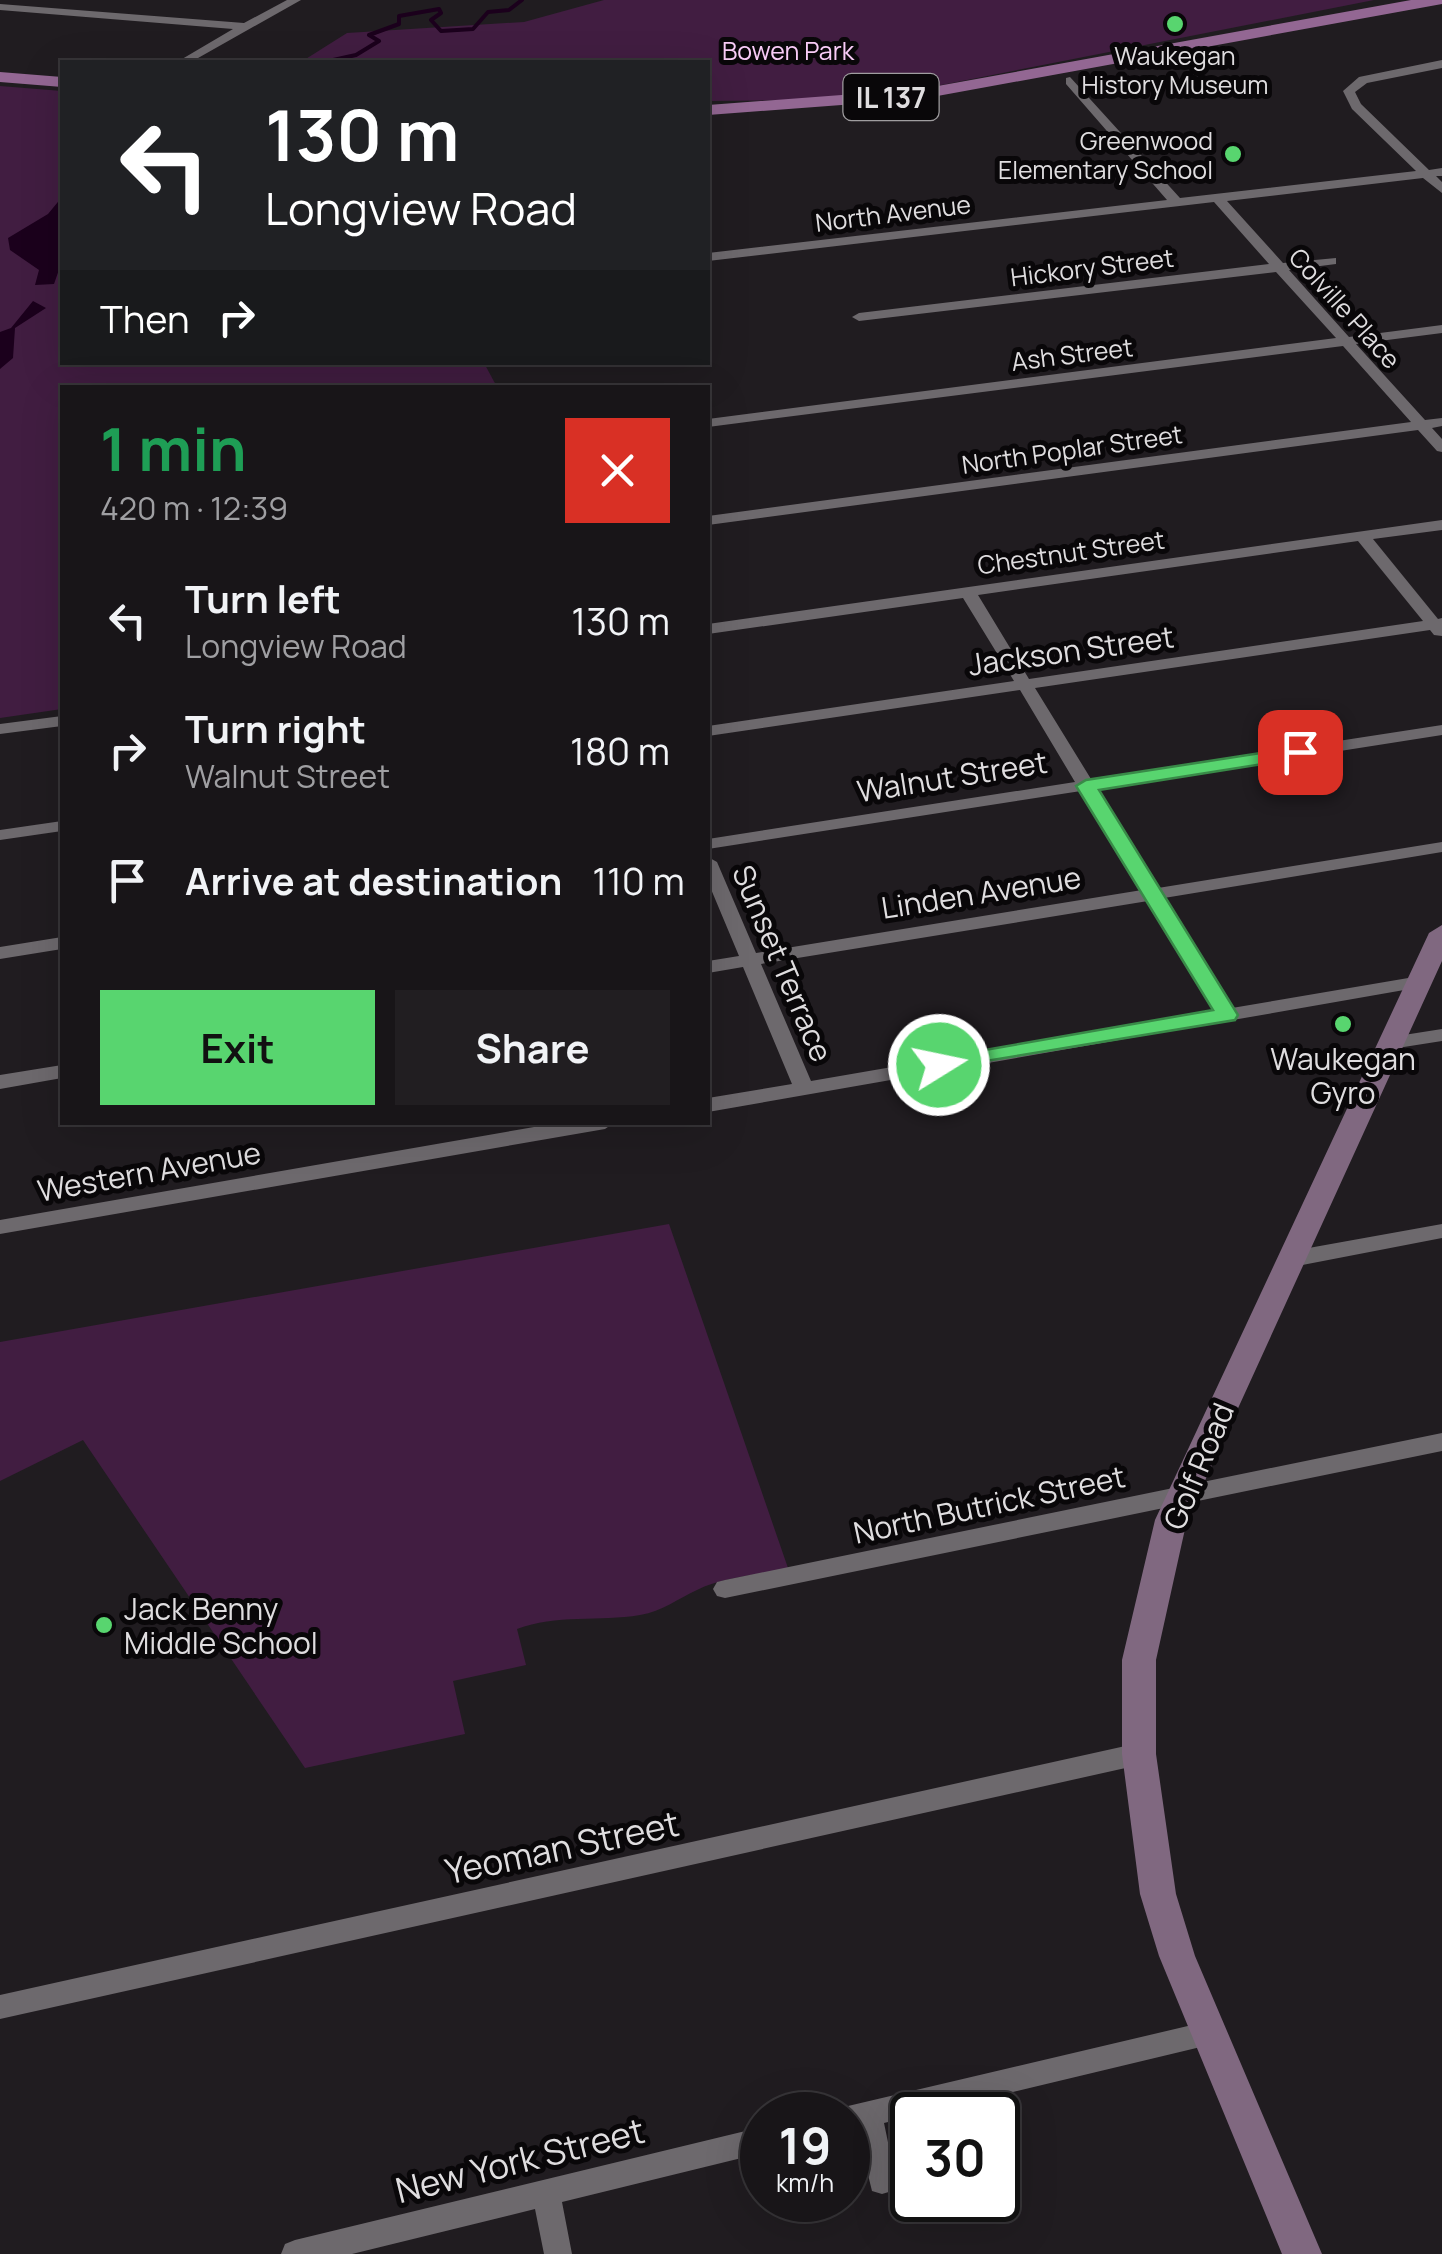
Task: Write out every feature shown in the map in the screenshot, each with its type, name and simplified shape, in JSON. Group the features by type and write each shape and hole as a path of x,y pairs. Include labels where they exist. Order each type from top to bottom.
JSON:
{"main road":[{"name":"IL 137","path":"1184,44 1387,0"},
{"name":"IL 137","path":"710,110 922,94 1439,0"},
{"path":"0,77 60,82"}],"street":[{"path":"108,0 112,16"},
{"path":"266,0 271,14"},
{"path":"187,60 295,0"},
{"path":"0,6 246,28"},
{"path":"203,24 224,40"},
{"path":"1442,64 1363,80 1349,91 1356,106 1442,190"},
{"path":"1070,82 1176,202"},
{"name":"North Avenue","path":"710,254 1442,172"},
{"name":"Colville Place","path":"1217,198 1442,448"},
{"name":"Hickory Street","path":"859,317 1331,261"},
{"name":"Ash Street","path":"710,423 1442,329"},
{"name":"North Poplar Street","path":"710,520 1442,422"},
{"name":"Chestnut Street","path":"710,629 1442,525"},
{"path":"1362,536 1439,627"},
{"path":"968,592 1227,1015"},
{"name":"Jackson Street","path":"710,731 1439,627"},
{"path":"0,730 60,721"},
{"name":"Walnut Street","path":"710,844 1442,730"},
{"path":"0,835 60,826"},
{"name":"Linden Avenue","path":"710,967 1442,846"},
{"name":"Sunset Terrace","path":"710,867 804,1088"},
{"name":"Golf Road","path":"1302,2254 1176,1956 1158,1894 1139,1754 1139,1660 1171,1520 1442,933"},
{"path":"0,953 60,944"},
{"path":"710,1105 1420,982"},
{"path":"1391,1043 1442,1034"},
{"path":"0,1082 60,1072"},
{"name":"Western Avenue","path":"0,1227 588,1125"},
{"path":"1292,1259 1442,1231"},
{"name":"North Butrick Street","path":"725,1590 1442,1442"},
{"name":"Yeoman Street","path":"0,2007 1139,1754"},
{"path":"870,2114 1209,2033"},
{"name":"New York Street","path":"294,2254 740,2145"},
{"path":"870,2149 882,2181"},
{"path":"546,2192 558,2254"}],"green space":[{"name":"Bowen Park","path":"604,0 1374,0 916,90 812,100 710,101 710,60 304,60 347,33 524,22"},
{"path":"0,86 60,91 60,365 485,365 496,385 60,385 60,709 0,718"},
{"path":"669,1224 788,1568 718,1582 640,1615 547,1621 517,1629 526,1665 453,1681 465,1734 305,1768 83,1440 0,1481 0,1342"}],"shaded area":[{"path":"60,199 60,267 54,284 35,285 39,270 10,250 8,238 48,214"},
{"path":"33,301 46,308 15,328 13,358 0,369 0,332 11,328"}],"waterway":[{"path":"333,60 356,55 379,41 369,35 399,24 399,16 439,9 441,13 431,20 441,31 473,29 488,12 509,10 522,0"}],"place":[{"name":"Waukegan History Museum","path":"1175,24"},
{"name":"Greenwood Elementary School","path":"1233,154"},
{"name":"Waukegan Gyro","path":"1343,1024"},
{"name":"Jack Benny Middle School","path":"104,1625"}],"route":[{"path":"939,1065 1227,1015 1086,786 1300,752"}]}
